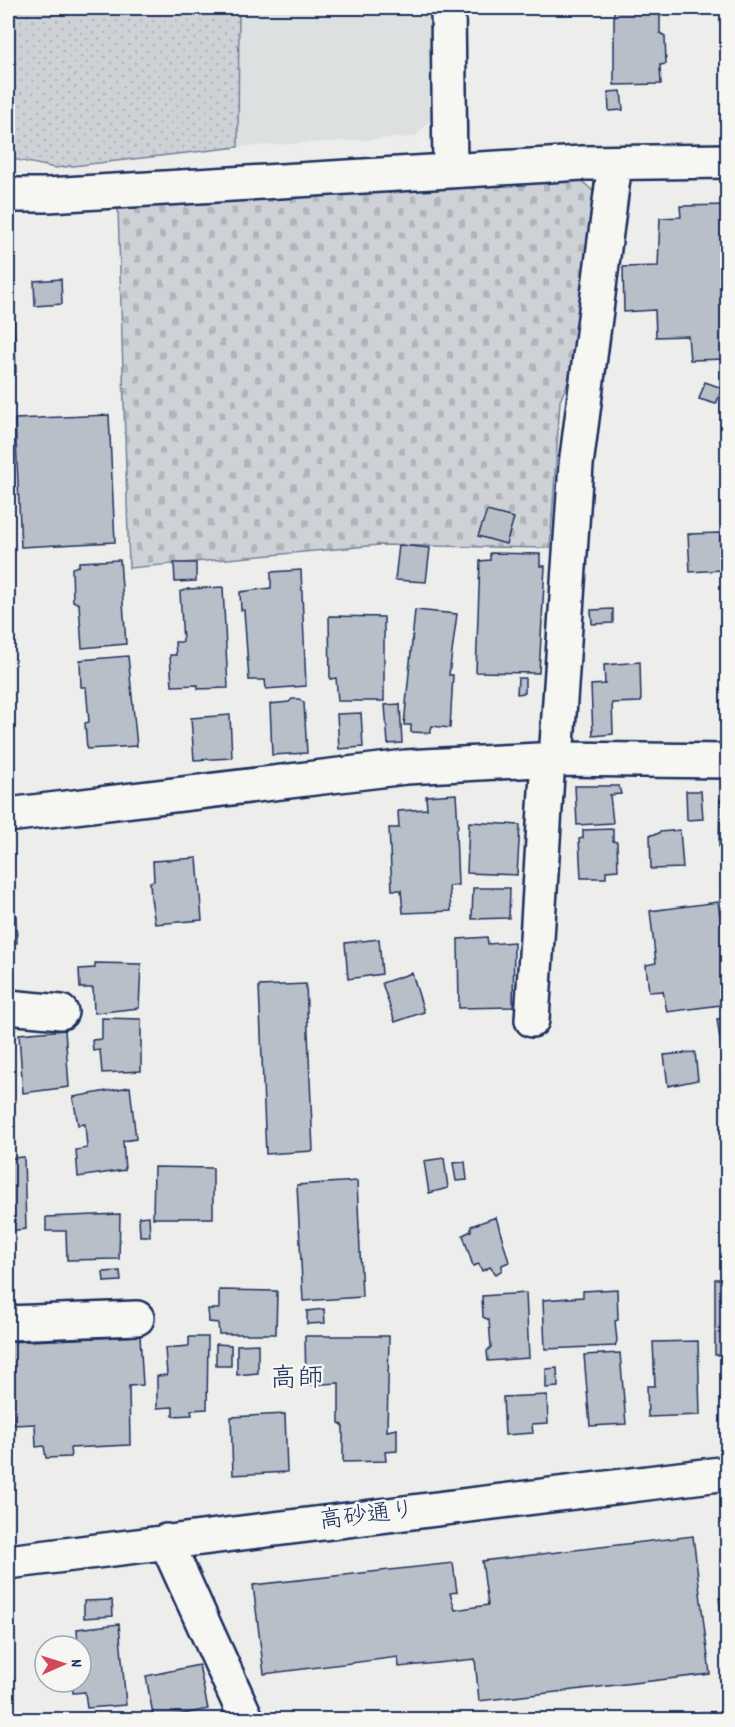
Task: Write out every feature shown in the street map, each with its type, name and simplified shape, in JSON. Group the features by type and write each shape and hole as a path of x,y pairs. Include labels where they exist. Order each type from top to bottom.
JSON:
{"street":[{"path":"448,8 450,170"},
{"path":"8,195 48,195 450,170 728,161"},
{"path":"532,1020 576,465 615,163"},
{"path":"8,815 406,767 552,759 728,761"},
{"path":"8,1007 61,1012"},
{"path":"8,1323 137,1318"},
{"name":"高砂通り","path":"8,1562 728,1473"},
{"path":"166,1541 247,1719"}],"shaded area":[{"path":"8,8 431,8 431,120 415,137 60,157"}],"green space":[{"path":"8,8 239,8 238,147 55,168 8,158"},
{"path":"581,180 597,195 572,372 560,401 550,548 379,545 129,568 118,208"}],"building":[{"path":"614,8 660,8 660,33 665,36 666,64 660,65 661,84 614,85"},
{"path":"621,91 623,110 609,111 608,92"},
{"path":"728,205 728,359 690,360 688,336 656,337 655,310 624,312 623,267 658,266 660,218 681,217 680,206"},
{"path":"61,279 62,304 35,306 34,281"},
{"path":"8,319 14,319 16,373 8,374"},
{"path":"705,382 722,388 716,404 699,399"},
{"path":"109,415 115,542 21,547 15,419"},
{"path":"487,511 514,518 506,544 478,536"},
{"path":"720,533 722,570 690,572 688,534"},
{"path":"399,545 430,548 426,582 395,580"},
{"path":"490,553 540,554 540,566 545,566 539,673 476,672 480,561 490,560"},
{"path":"120,560 126,644 82,648 79,604 73,601 72,568 79,566 79,562"},
{"path":"174,563 196,563 196,581 175,582"},
{"path":"301,570 306,686 266,689 265,680 249,680 244,610 241,610 240,592 271,588 271,572"},
{"path":"223,587 228,688 198,689 198,685 172,686 170,655 176,655 175,642 183,642 180,592 188,589"},
{"path":"613,609 613,623 592,624 591,610"},
{"path":"415,610 457,614 449,675 453,675 450,728 432,726 430,733 411,732 411,725 404,725"},
{"path":"329,616 384,617 384,701 338,701 336,678 330,679"},
{"path":"128,656 137,746 87,749 85,723 89,722 86,687 81,687 80,660"},
{"path":"640,662 641,702 612,703 613,734 593,736 591,685 605,684 604,665"},
{"path":"518,678 525,678 525,693 517,694"},
{"path":"292,699 299,699 304,703 307,753 272,755 270,704 289,702"},
{"path":"400,704 402,743 388,744 385,705"},
{"path":"361,713 363,747 339,749 337,714"},
{"path":"230,715 232,758 194,760 191,718"},
{"path":"575,786 619,786 621,794 610,795 613,823 577,825"},
{"path":"686,791 701,791 703,819 687,820"},
{"path":"456,794 458,885 449,886 451,911 403,913 401,890 392,890 389,828 399,828 398,811 427,809 426,796"},
{"path":"720,800 728,800 728,885 721,885 721,858 727,858 726,846 719,847"},
{"path":"469,822 520,825 517,875 467,873"},
{"path":"613,829 613,841 617,842 618,870 606,871 606,878 581,878 579,839 583,838 583,830"},
{"path":"680,830 683,868 651,869 650,835"},
{"path":"197,858 202,920 155,924 150,882 154,881 153,861"},
{"path":"473,888 510,888 509,918 472,919"},
{"path":"718,902 728,970 728,1004 667,1012 663,991 649,992 646,965 656,963 650,911"},
{"path":"16,915 17,943 8,943 8,916"},
{"path":"487,937 488,944 514,942 513,1007 459,1008 458,939"},
{"path":"379,939 382,974 348,979 345,943"},
{"path":"95,963 141,964 139,1008 94,1013 93,988 80,988 79,969 95,968"},
{"path":"412,973 424,1012 395,1022 382,983"},
{"path":"306,984 313,1151 266,1154 259,986"},
{"path":"102,1018 141,1019 141,1071 102,1073 100,1050 93,1051 92,1040 102,1039"},
{"path":"728,1018 728,1075 725,1075 717,1019"},
{"path":"65,1030 69,1087 23,1093 19,1034"},
{"path":"11,1042 12,1066 8,1066 8,1043"},
{"path":"695,1052 698,1080 668,1086 664,1055"},
{"path":"9,1071 10,1092 8,1092"},
{"path":"130,1087 136,1139 123,1141 125,1170 78,1177 76,1150 87,1148 85,1124 78,1125 73,1097"},
{"path":"24,1157 26,1229 8,1231 8,1158"},
{"path":"444,1158 448,1188 429,1193 424,1161"},
{"path":"465,1162 467,1180 456,1181 453,1163"},
{"path":"154,1167 213,1168 213,1218 153,1218"},
{"path":"357,1181 362,1297 303,1301 297,1185"},
{"path":"120,1214 119,1259 67,1260 66,1231 46,1231 46,1217"},
{"path":"149,1216 150,1236 140,1236 139,1217"},
{"path":"496,1217 509,1262 502,1265 502,1270 496,1274 490,1267 482,1271 479,1264 473,1266 463,1235 471,1231 471,1226"},
{"path":"120,1271 121,1281 104,1282 103,1272"},
{"path":"715,1279 728,1279 728,1355 715,1355"},
{"path":"617,1289 618,1320 615,1321 617,1341 615,1346 545,1349 543,1300 583,1297 583,1291"},
{"path":"219,1290 277,1291 276,1334 219,1334 218,1323 209,1322 208,1309 219,1309"},
{"path":"526,1293 529,1358 488,1361 487,1351 491,1347 489,1320 483,1317 482,1296"},
{"path":"324,1309 325,1323 307,1324 307,1311"},
{"path":"140,1336 143,1385 129,1386 130,1445 70,1448 71,1457 46,1458 44,1446 36,1447 35,1424 14,1425 12,1390 8,1390 8,1342"},
{"path":"305,1336 389,1336 387,1431 397,1429 397,1451 385,1452 386,1461 343,1462 343,1425 339,1423 339,1383 306,1385"},
{"path":"189,1337 208,1337 207,1409 191,1410 192,1415 173,1416 173,1407 157,1408 157,1376 167,1375 165,1348 189,1346"},
{"path":"698,1341 700,1415 648,1417 647,1386 655,1386 653,1342"},
{"path":"216,1344 231,1345 231,1366 216,1366"},
{"path":"258,1344 258,1373 237,1375 237,1345"},
{"path":"620,1353 626,1424 590,1426 584,1355"},
{"path":"557,1368 558,1387 546,1388 546,1369"},
{"path":"547,1395 548,1423 532,1424 533,1433 505,1435 503,1397"},
{"path":"285,1414 287,1472 233,1475 231,1417"},
{"path":"693,1536 710,1674 479,1701 475,1659 399,1667 398,1657 264,1674 253,1585 453,1563 457,1592 450,1593 455,1610 488,1605 482,1561"},
{"path":"728,1597 728,1669 719,1598"},
{"path":"112,1600 113,1616 84,1618 84,1601"},
{"path":"119,1624 126,1705 87,1708 85,1694 93,1694 93,1634 77,1634 77,1629"},
{"path":"199,1665 208,1709 154,1720 146,1676"},
{"path":"701,1712 728,1712 728,1720 700,1720"},
{"path":"8,1714 37,1714 37,1720 8,1720"},
{"path":"72,1714 72,1720 44,1720 44,1716"},
{"path":"687,1714 688,1720 657,1720"}],"district":[{"name":"高師","path":"297,1380"}]}
